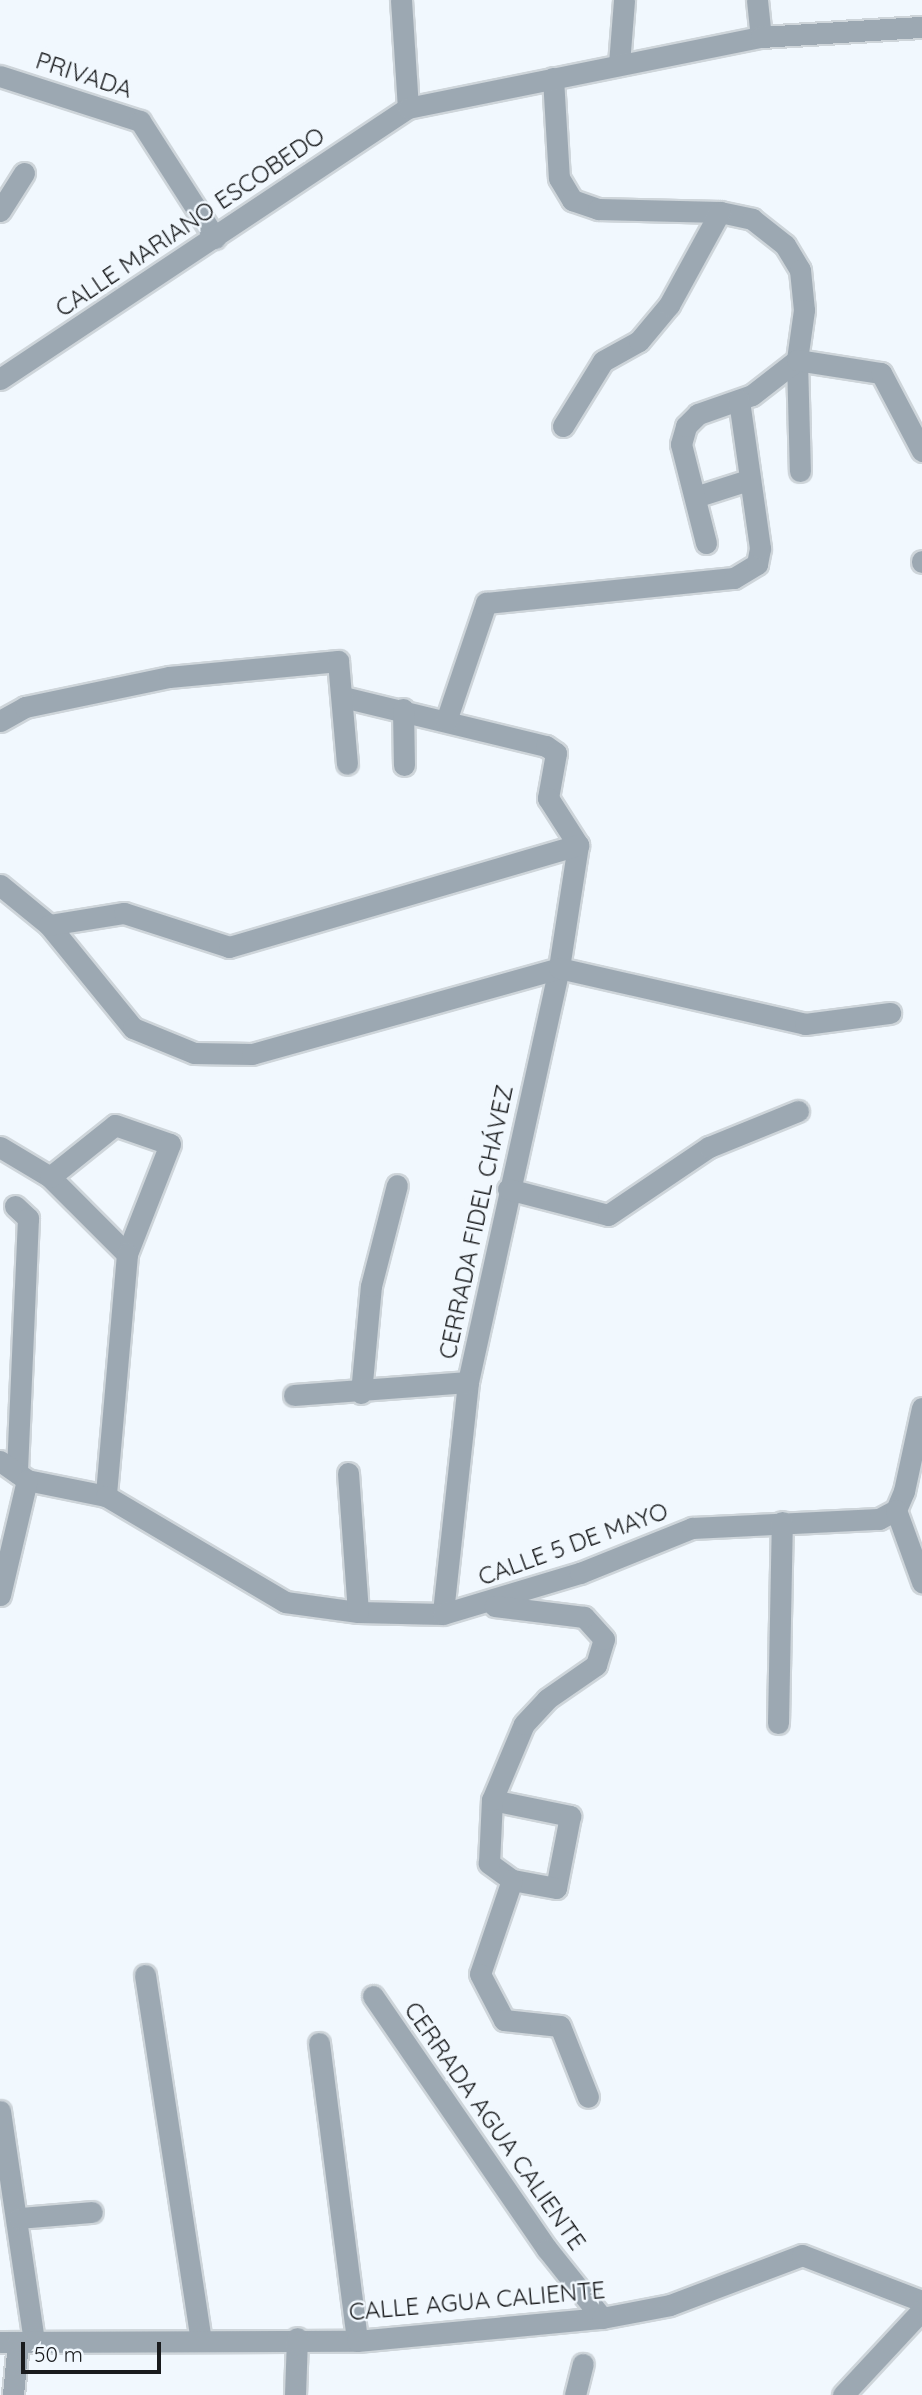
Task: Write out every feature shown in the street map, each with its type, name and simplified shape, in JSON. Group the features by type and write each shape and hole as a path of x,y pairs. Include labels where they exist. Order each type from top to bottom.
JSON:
{"street":[{"path":"401,0 408,108"},
{"path":"619,64 624,0"},
{"path":"757,0 761,37"},
{"name":"CALLE MARIANO ESCOBEDO","path":"4,370 215,238 408,108 761,37 922,27"},
{"name":"PRIVADA","path":"0,76 140,121 215,238"},
{"path":"553,78 559,178 572,200 598,209 720,212 752,219 785,245 800,270 804,310 797,360 800,471"},
{"path":"0,211 24,173"},
{"path":"563,426 603,360 639,341 668,305 720,212"},
{"path":"706,543 681,444 687,426 698,414 738,400 797,360 881,373 922,451"},
{"path":"446,720 486,603 734,578 757,564 760,548 738,400"},
{"path":"695,498 748,480"},
{"path":"0,721 25,707 156,680 301,661 338,661 344,697 347,764"},
{"path":"49,925 124,913 229,947 578,845 548,798 556,753 446,720 344,697"},
{"path":"403,709 404,765"},
{"name":"CERRADA FIDEL CHÁVEZ","path":"443,1614 468,1382 508,1189 559,968 578,845"},
{"path":"0,885 49,925 133,1028 194,1053 252,1054 559,968 806,1024 890,1013"},
{"path":"508,1189 608,1214 709,1147 798,1111"},
{"path":"15,1471 107,1496 127,1254 170,1144 115,1125 50,1177"},
{"path":"0,1147 50,1177 127,1254"},
{"path":"361,1393 371,1286 397,1185"},
{"path":"0,1595 15,1471 28,1218 15,1206"},
{"path":"294,1395 361,1393 468,1382"},
{"path":"922,1408 896,1510 922,1582"},
{"path":"348,1473 358,1612"},
{"name":"CALLE 5 DE MAYO","path":"107,1496 285,1602 358,1612 443,1614 487,1605 692,1528 879,1519 896,1510"},
{"path":"778,1723 782,1522"},
{"path":"487,1605 584,1617 604,1639 596,1665 547,1699 524,1724 492,1800 489,1863 512,1880 556,1888 569,1816 492,1800"},
{"path":"512,1880 480,1974 504,2020 559,2026 589,2097"},
{"path":"145,1975 201,2339"},
{"name":"CERRADA AGUA CALIENTE","path":"373,1996 547,2249 602,2318"},
{"path":"319,2043 357,2341"},
{"path":"0,2111 19,2218 17,2342 13,2395"},
{"path":"19,2218 92,2211"},
{"name":"CALLE AGUA CALIENTE","path":"17,2342 297,2338 357,2341 602,2318 670,2305 802,2255 922,2301"},
{"path":"843,2395 922,2310"},
{"path":"295,2395 297,2338"},
{"path":"575,2395 583,2364"}]}
